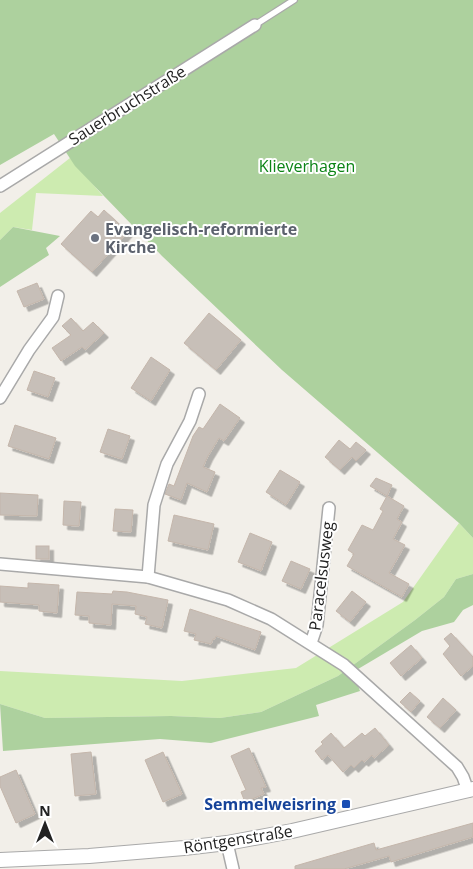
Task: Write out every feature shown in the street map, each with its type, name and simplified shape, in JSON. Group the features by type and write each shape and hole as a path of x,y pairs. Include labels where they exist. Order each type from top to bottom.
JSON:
{"street":[{"name":"Sauerbruchstraße","path":"0,186 255,25"},
{"path":"0,398 29,350 53,317 58,296"},
{"path":"148,576 154,505 167,464 190,422 198,394"},
{"name":"Paracelsusweg","path":"312,643 317,625 329,508"},
{"path":"0,564 148,576 228,600 271,619 312,643 353,673 457,767 470,790"},
{"name":"Röntgenstraße","path":"0,860 89,856 227,843 292,831 470,790"},
{"path":"227,843 233,869"}],"lane":[{"path":"255,25 294,0"}],"green space":[{"name":"Klieverhagen","path":"0,0 473,0 473,538 459,523 282,370 162,256 75,166 54,134 0,165"},
{"path":"70,158 103,196 36,193 32,230 13,227 0,240 0,213"},
{"path":"13,227 60,236 46,248 49,255 0,287 0,240"},
{"path":"459,523 473,538 473,574 456,579 444,597 338,676 261,712 220,718 171,716 45,718 0,704 0,671 182,681 296,668 403,602"},
{"path":"473,574 473,605 463,610 454,622 422,631 353,672 360,691 316,705 319,716 211,743 160,739 3,751 0,704 45,718 171,716 220,718 261,712 338,676 444,597 456,579"}],"building":[{"name":"Evangelisch-reformierte Kirche","path":"104,210 128,232 92,272 61,244 91,211 98,217"},
{"path":"37,283 44,299 24,307 17,291"},
{"path":"209,313 241,340 216,370 184,343"},
{"path":"71,318 83,331 93,322 104,333 85,350 82,347 61,361 52,348 71,335 62,326"},
{"path":"151,357 170,370 151,401 131,388"},
{"path":"34,371 55,378 48,397 27,390"},
{"path":"220,404 240,418 224,441 219,438 203,467 215,472 207,492 187,483 181,500 165,494 169,484 174,486 193,436 199,427 203,429"},
{"path":"15,425 56,438 49,459 8,446"},
{"path":"108,429 130,436 122,459 100,452"},
{"path":"339,440 350,449 356,442 366,450 356,461 352,457 340,470 325,457"},
{"path":"280,470 300,482 286,505 266,492"},
{"path":"376,478 392,485 387,496 370,486"},
{"path":"0,493 38,495 37,516 0,515"},
{"path":"387,496 404,506 397,519 402,522 393,539 405,545 389,573 409,584 402,597 347,566 354,554 348,550 362,525 373,530 383,511 380,509"},
{"path":"64,501 81,502 79,526 63,525"},
{"path":"115,509 133,510 131,532 113,531"},
{"path":"174,515 214,524 208,550 168,541"},
{"path":"250,533 272,542 261,571 238,562"},
{"path":"36,546 49,546 49,559 36,559"},
{"path":"291,561 310,569 301,589 282,581"},
{"path":"28,583 59,585 57,613 39,611 39,605 0,602 0,586 28,588"},
{"path":"113,591 168,600 162,628 145,624 147,617 135,614 136,606 112,604 111,625 89,623 89,616 75,615 77,592 112,594"},
{"path":"352,591 366,602 350,622 336,611"},
{"path":"190,609 261,632 255,650 216,636 211,644 194,640 196,634 184,631"},
{"path":"451,633 473,657 473,666 461,676 443,654 450,646 444,639"},
{"path":"411,645 422,658 401,676 390,663"},
{"path":"410,692 420,701 411,712 400,702"},
{"path":"443,698 456,710 440,728 427,717"},
{"path":"375,728 389,745 374,758 372,755 364,762 362,760 354,768 351,765 343,772 328,755 322,760 315,751 331,733 344,748 362,733 365,736"},
{"path":"249,748 266,787 261,788 264,794 245,802 241,792 246,790 231,756"},
{"path":"91,752 96,794 75,796 71,754"},
{"path":"163,752 182,794 163,802 145,760"},
{"path":"16,770 35,814 16,823 0,786 0,777"},
{"path":"473,823 473,837 391,862 389,856 344,869 295,869 295,866 374,843 376,850"}],"place":[{"name":"Evangelisch-reformierte Kirche","path":"95,238"},
{"name":"Semmelweisring","path":"346,804"}]}
